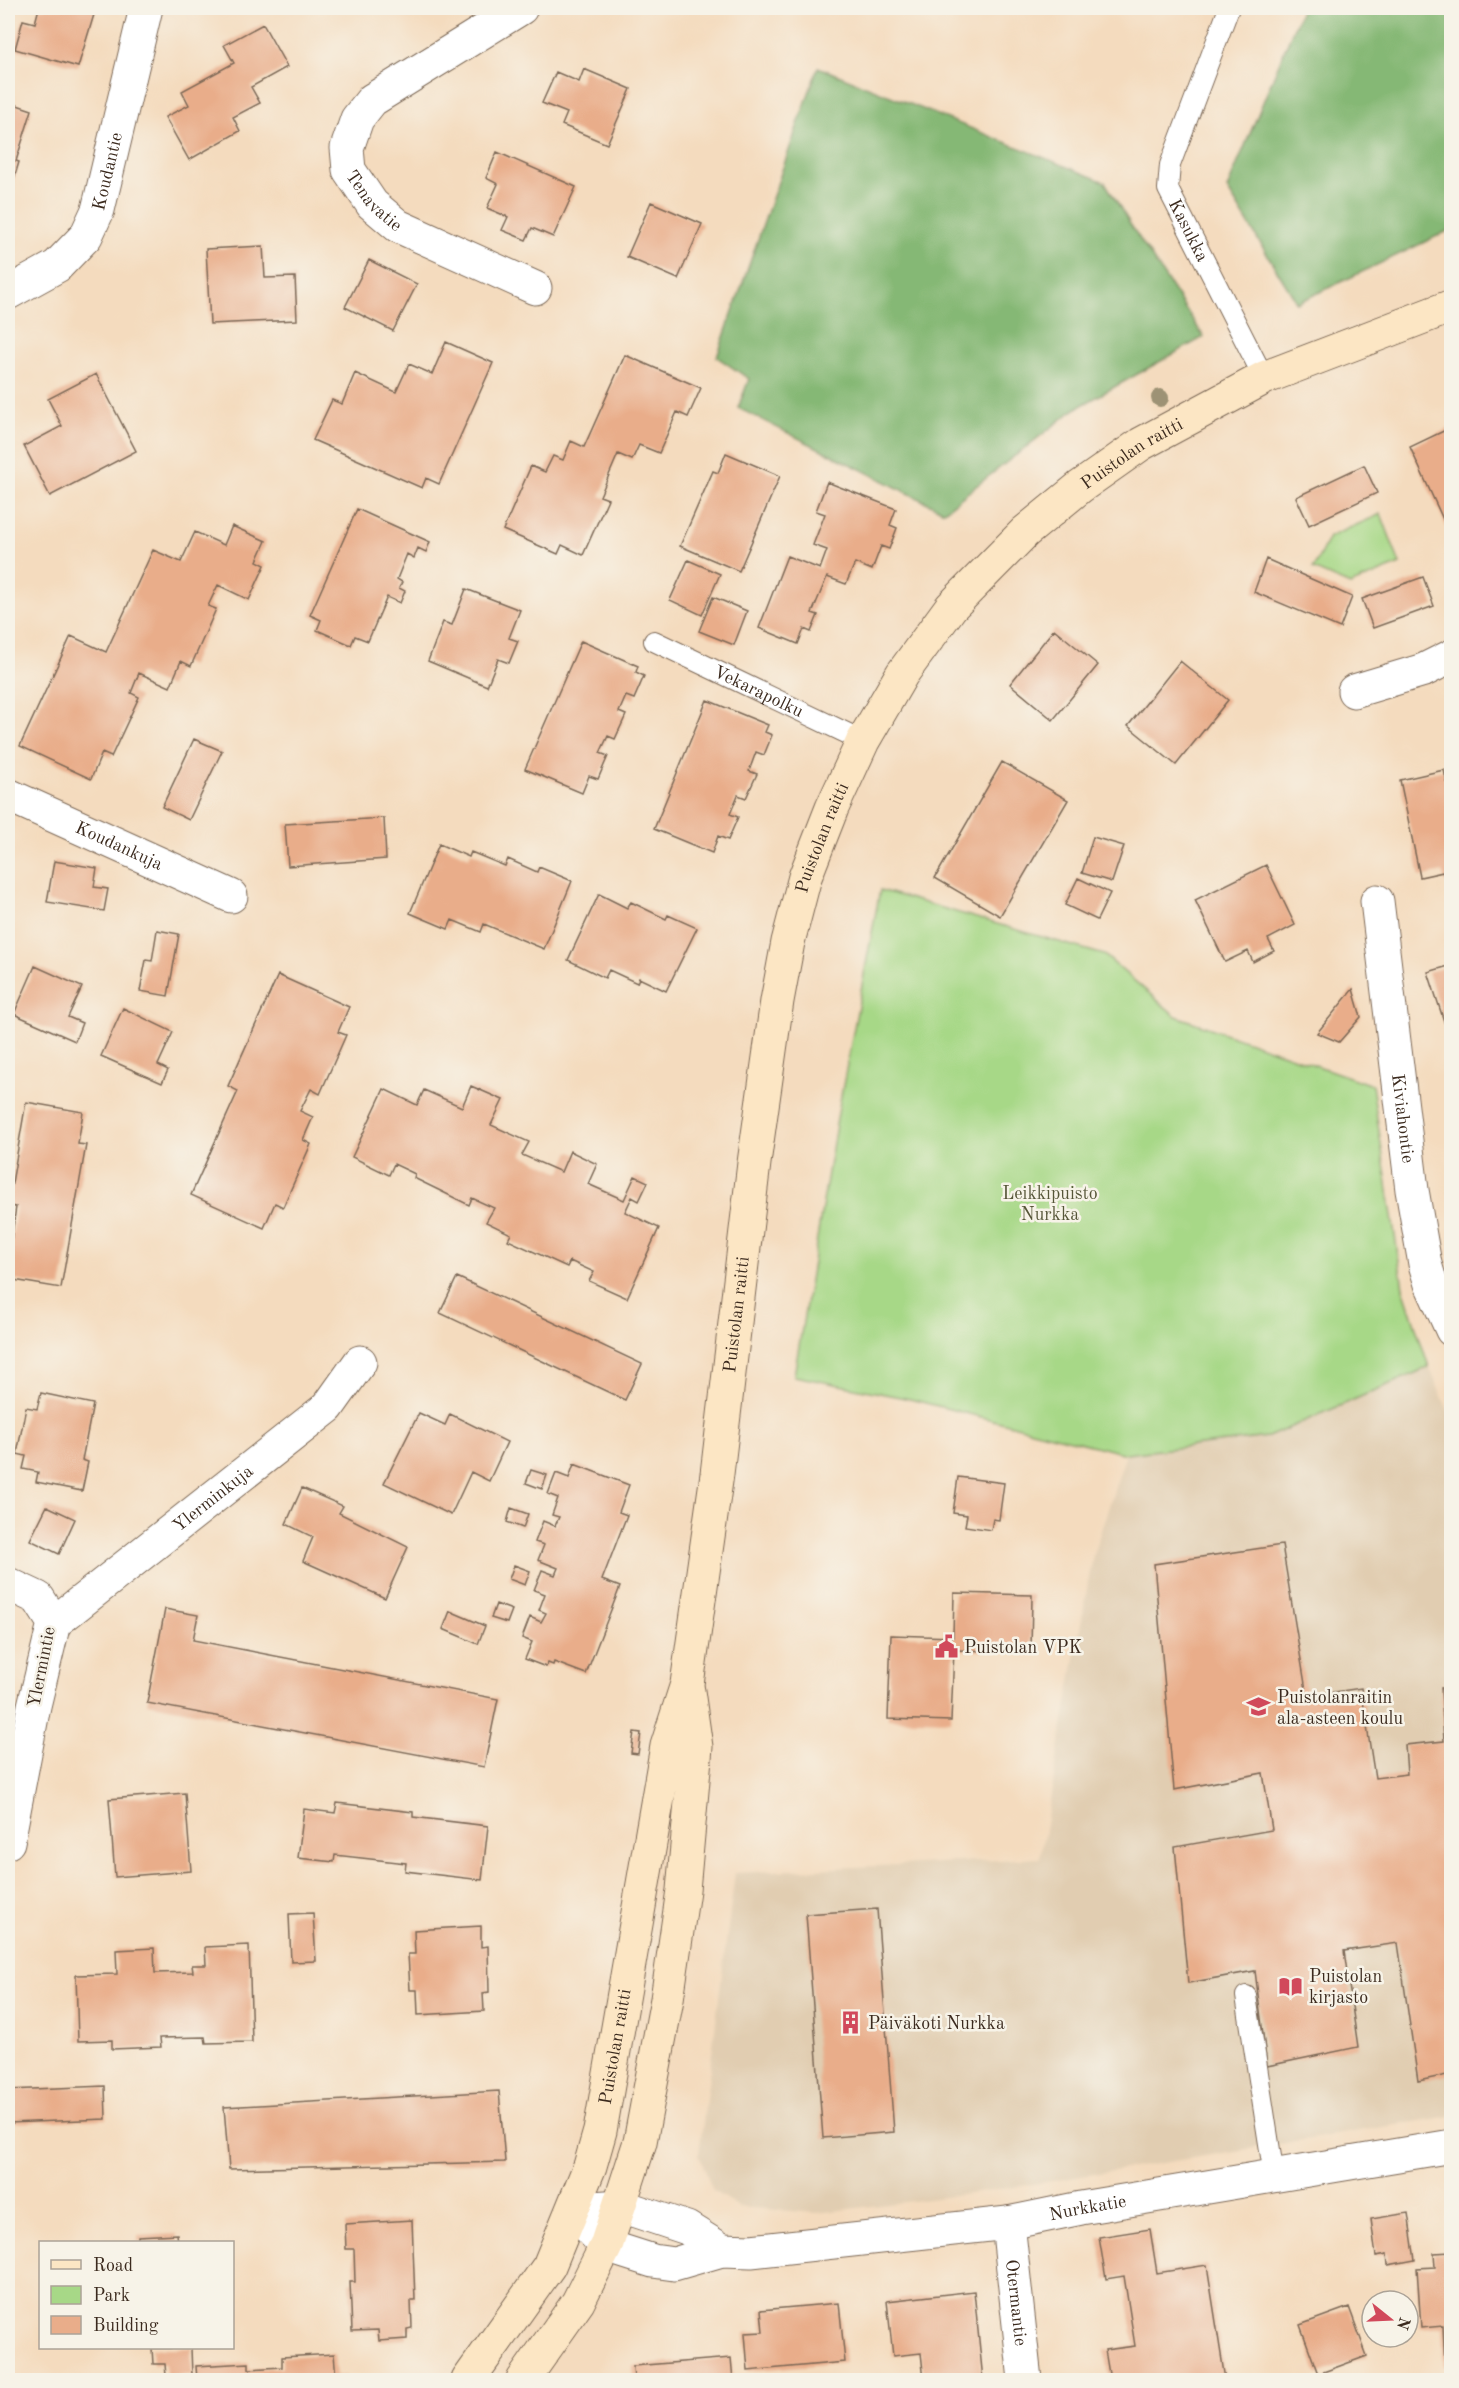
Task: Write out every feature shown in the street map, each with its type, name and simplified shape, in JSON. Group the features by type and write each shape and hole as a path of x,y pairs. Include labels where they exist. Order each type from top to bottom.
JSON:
{"main road":[{"name":"Puistolan raitti","path":"468,2380 549,2266 590,2166 600,2130 667,1746 687,1684 717,1474 754,1163 777,1001 788,942 805,878 832,807 863,741 902,674 951,607 1025,532 1080,487 1141,444 1264,378 1452,306"},
{"name":"Puistolan raitti","path":"523,2380 578,2302 606,2246 621,2206 640,2142 667,1999 683,1890 696,1747 687,1684"}],"street":[{"name":"Koudantie","path":"8,293 57,266 86,236 98,210 146,8"},
{"name":"Tenavatie","path":"521,8 372,100 357,119 347,148 349,170 372,204 398,226 535,288"},
{"path":"1354,691 1424,669 1452,656"},
{"name":"Koudankuja","path":"8,795 231,896"},
{"name":"Kiviahontie","path":"1377,901 1412,1190 1425,1264 1431,1284 1452,1330"},
{"name":"Ylerminkuja","path":"54,1623 328,1407 360,1362"},
{"name":"Ylermintie","path":"8,1584 38,1598 54,1623 34,1706 8,1842"},
{"name":"Nurkkatie","path":"573,2210 606,2246 653,2261 674,2264 722,2250 751,2251 1008,2223 1081,2208 1452,2146"},
{"path":"573,2210 621,2206 687,2228 722,2250"},
{"name":"Otermantie","path":"1008,2223 1025,2380"}],"lane":[{"name":"Kasukka","path":"1229,8 1170,165 1168,189 1264,378"},
{"name":"Vekarapolku","path":"654,640 863,741"},
{"path":"1246,1996 1274,2176"}],"shaded area":[{"name":"Puistolanraitin ala-asteen koulu","path":"1429,1367 1452,1419 1451,2116 984,2192 817,2213 739,2207 713,2191 699,2154 735,1873 1040,1858 1093,1555 1126,1454 1268,1437"}],"green space":[{"path":"1302,8 1451,8 1452,229 1297,303 1227,189"},
{"path":"818,67 1105,182 1204,337 1075,409 944,511 738,408 749,379 717,357"},
{"path":"1381,514 1400,564 1350,585 1313,569 1329,537"},
{"name":"Leikkipuisto Nurkka","path":"880,890 1104,955 1176,1016 1372,1085 1403,1288 1429,1367 1268,1437 1126,1454 910,1399 794,1376 839,1107"}],"building":[{"path":"39,8 96,8 78,67 15,49 23,20 35,23"},
{"path":"263,24 287,67 251,87 260,103 233,117 240,131 189,160 165,117 189,105 182,91 234,63 224,45"},
{"path":"584,69 631,89 607,144 562,125 567,113 542,103 556,72 579,82"},
{"path":"8,102 32,110 16,161 19,162 8,199"},
{"path":"497,152 576,187 553,237 532,228 526,240 502,230 508,217 487,208 498,184 486,178"},
{"path":"651,202 702,224 678,279 627,257"},
{"path":"263,246 265,278 295,277 297,320 210,324 206,249"},
{"path":"369,260 417,284 393,331 345,307"},
{"path":"446,342 493,363 439,484 426,478 422,488 313,440 332,400 342,404 355,373 396,392 409,364 432,374"},
{"path":"625,355 701,388 688,417 677,412 659,453 639,445 632,460 618,454 600,496 608,499 583,555 562,545 558,554 503,530 531,466 545,472 553,456 563,460 571,441 584,447"},
{"path":"96,374 136,451 50,496 24,446 62,426 48,399"},
{"path":"1452,427 1452,539 1410,447"},
{"path":"726,453 780,476 739,571 680,546 713,471 718,473"},
{"path":"1364,465 1377,493 1309,525 1296,497"},
{"path":"827,482 896,509 890,525 897,528 889,549 881,546 872,570 855,563 846,584 827,577 812,613 818,615 811,632 804,629 798,644 759,628 787,556 820,569 827,550 813,545 825,514 816,511"},
{"path":"357,509 430,542 426,552 418,548 414,558 407,554 397,579 402,582 399,588 405,591 400,603 387,597 368,641 355,636 351,645 317,630 321,620 310,615"},
{"path":"232,526 266,541 257,561 265,565 249,600 218,585 208,606 216,609 191,666 181,661 170,687 139,673 131,693 139,697 111,757 102,753 91,779 20,746 71,636 106,652 153,550 181,562 195,532 224,545"},
{"path":"1266,559 1352,597 1340,628 1254,592"},
{"path":"688,560 720,574 702,615 670,600"},
{"path":"1423,577 1434,606 1373,628 1362,599"},
{"path":"466,589 520,610 509,638 518,641 509,663 498,659 487,686 428,661 443,622 452,625"},
{"path":"713,597 747,611 734,645 699,631"},
{"path":"1054,629 1098,665 1053,720 1010,684"},
{"path":"581,641 638,666 636,672 644,676 634,699 626,696 619,712 626,715 615,739 608,736 600,753 608,756 598,779 589,776 582,793 525,769"},
{"path":"1180,661 1228,700 1176,765 1128,726"},
{"path":"707,700 768,725 765,732 772,735 764,755 756,752 749,771 757,774 746,798 738,795 730,814 738,817 728,840 718,836 712,853 654,829"},
{"path":"194,739 222,751 189,820 162,807"},
{"path":"1002,762 1068,800 1000,916 935,878"},
{"path":"1444,770 1452,805 1452,881 1445,882 1443,872 1420,877 1400,780"},
{"path":"384,818 386,859 288,866 285,824"},
{"path":"1093,837 1124,846 1112,882 1082,873"},
{"path":"439,844 469,857 471,852 505,866 508,859 537,872 539,867 572,881 544,949 484,924 481,932 452,920 448,929 410,913"},
{"path":"54,861 97,868 94,887 108,889 104,911 47,902"},
{"path":"1266,865 1295,925 1268,939 1274,951 1253,962 1248,951 1225,962 1195,900"},
{"path":"1078,878 1110,893 1097,920 1065,905"},
{"path":"599,894 627,908 631,902 666,919 668,915 697,928 666,991 639,978 637,983 609,970 605,978 568,960"},
{"path":"157,930 179,934 168,996 140,991 146,960 152,961"},
{"path":"1452,965 1452,1043 1451,1043 1428,972"},
{"path":"35,966 82,987 68,1017 82,1023 75,1041 14,1014"},
{"path":"278,975 349,1007 338,1032 346,1035 320,1094 311,1089 300,1111 313,1117 303,1140 311,1144 283,1207 275,1203 264,1228 191,1195 238,1091 228,1086"},
{"path":"1353,989 1361,1017 1339,1042 1317,1033"},
{"path":"123,1008 173,1032 158,1065 168,1070 162,1083 101,1056"},
{"path":"471,1086 503,1100 491,1125 529,1142 522,1155 561,1172 570,1151 597,1164 588,1184 624,1200 635,1176 648,1182 639,1201 632,1197 625,1212 659,1228 627,1298 589,1281 594,1272 570,1261 567,1267 508,1240 511,1234 486,1222 494,1208 472,1198 469,1205 414,1178 415,1174 394,1164 389,1175 352,1157 384,1089 417,1105 424,1090 462,1107"},
{"path":"26,1102 83,1112 78,1144 86,1145 61,1288 8,1279 8,1262 16,1207 8,1206"},
{"path":"457,1277 642,1364 625,1400 440,1313"},
{"path":"41,1393 93,1404 82,1460 88,1462 82,1491 36,1482 38,1472 23,1469 26,1456 17,1454 26,1407 37,1409"},
{"path":"419,1413 445,1425 450,1414 507,1442 489,1481 471,1472 451,1515 384,1483"},
{"path":"574,1464 629,1485 619,1512 627,1515 602,1580 620,1587 586,1674 554,1662 553,1665 548,1663 546,1667 525,1659 532,1642 522,1638 530,1617 541,1622 546,1613 539,1610 545,1594 534,1590 542,1570 555,1575 558,1568 538,1560 544,1545 535,1542 543,1521 555,1526 559,1517 552,1515 558,1498 548,1494 556,1473 569,1478"},
{"path":"531,1470 547,1475 542,1489 526,1483"},
{"path":"958,1477 1004,1483 999,1520 993,1519 991,1530 965,1526 967,1515 953,1513"},
{"path":"302,1488 343,1506 339,1513 408,1547 385,1598 303,1561 313,1537 286,1524"},
{"path":"47,1506 75,1519 59,1554 30,1540"},
{"path":"511,1508 528,1514 523,1528 507,1522"},
{"path":"1282,1545 1307,1696 1361,1688 1375,1778 1407,1774 1405,1745 1444,1741 1441,1688 1452,1687 1452,2074 1418,2081 1398,1943 1344,1951 1358,2047 1267,2066 1255,1971 1188,1983 1175,1847 1272,1830 1263,1773 1174,1790 1154,1564"},
{"path":"514,1565 530,1571 525,1585 509,1579"},
{"name":"Puistolan VPK","path":"954,1593 1032,1595 1031,1652 954,1650 951,1721 888,1719 891,1635 953,1637"},
{"path":"496,1604 512,1610 507,1623 491,1618"},
{"path":"165,1609 198,1615 193,1640 498,1699 484,1767 147,1703"},
{"path":"450,1611 485,1626 478,1644 443,1629"},
{"path":"634,1732 641,1733 638,1754 631,1753"},
{"path":"185,1793 191,1871 115,1877 109,1799"},
{"path":"337,1803 413,1812 413,1817 488,1826 482,1880 405,1871 406,1863 335,1855 334,1862 298,1858 304,1809 335,1813"},
{"name":"Päiväkoti Nurkka","path":"877,1909 894,2132 823,2138 806,1914"},
{"path":"313,1913 316,1961 291,1962 289,1914"},
{"path":"481,1926 481,1947 488,1946 489,1992 483,1993 484,2011 418,2015 417,1990 410,1990 408,1954 415,1954 414,1930"},
{"path":"249,1945 252,2042 206,2043 205,2037 160,2038 161,2047 112,2049 112,2040 78,2041 76,1975 117,1974 116,1950 154,1948 155,1973 193,1972 192,1965 206,1965 205,1947"},
{"path":"105,2086 106,2119 8,2123 8,2090"},
{"path":"499,2091 505,2162 229,2169 224,2107"},
{"path":"1408,2213 1415,2260 1388,2265 1387,2254 1376,2256 1371,2219"},
{"path":"412,2220 415,2300 411,2300 412,2328 407,2329 407,2339 379,2341 378,2330 352,2331 350,2282 355,2282 354,2249 346,2249 345,2224"},
{"path":"1150,2229 1157,2273 1207,2265 1225,2380 1110,2380 1105,2350 1135,2346 1124,2276 1106,2279 1099,2237"},
{"path":"177,2234 178,2241 138,2241 138,2236"},
{"path":"1452,2252 1452,2365 1445,2366 1443,2326 1421,2328 1417,2268 1435,2267 1434,2253"},
{"path":"974,2291 983,2380 924,2380 921,2353 893,2356 887,2301"},
{"path":"839,2303 845,2362 748,2371 745,2333 763,2332 761,2310"},
{"path":"1349,2307 1360,2337 1360,2349 1364,2349 1367,2356 1318,2374 1300,2325"},
{"path":"152,2349 191,2349 192,2375 166,2376 165,2364 153,2364"},
{"path":"334,2354 336,2377 346,2376 346,2380 197,2380 196,2366 249,2363 249,2369 282,2367 282,2357"},
{"path":"731,2358 733,2380 634,2380 633,2366"}],"place":[{"name":"Puistolan VPK","path":"946,1647"},
{"name":"Puistolanraitin ala-asteen koulu","path":"1259,1707"},
{"name":"Puistolan kirjasto","path":"1291,1986"},
{"name":"Päiväkoti Nurkka","path":"850,2023"}]}
